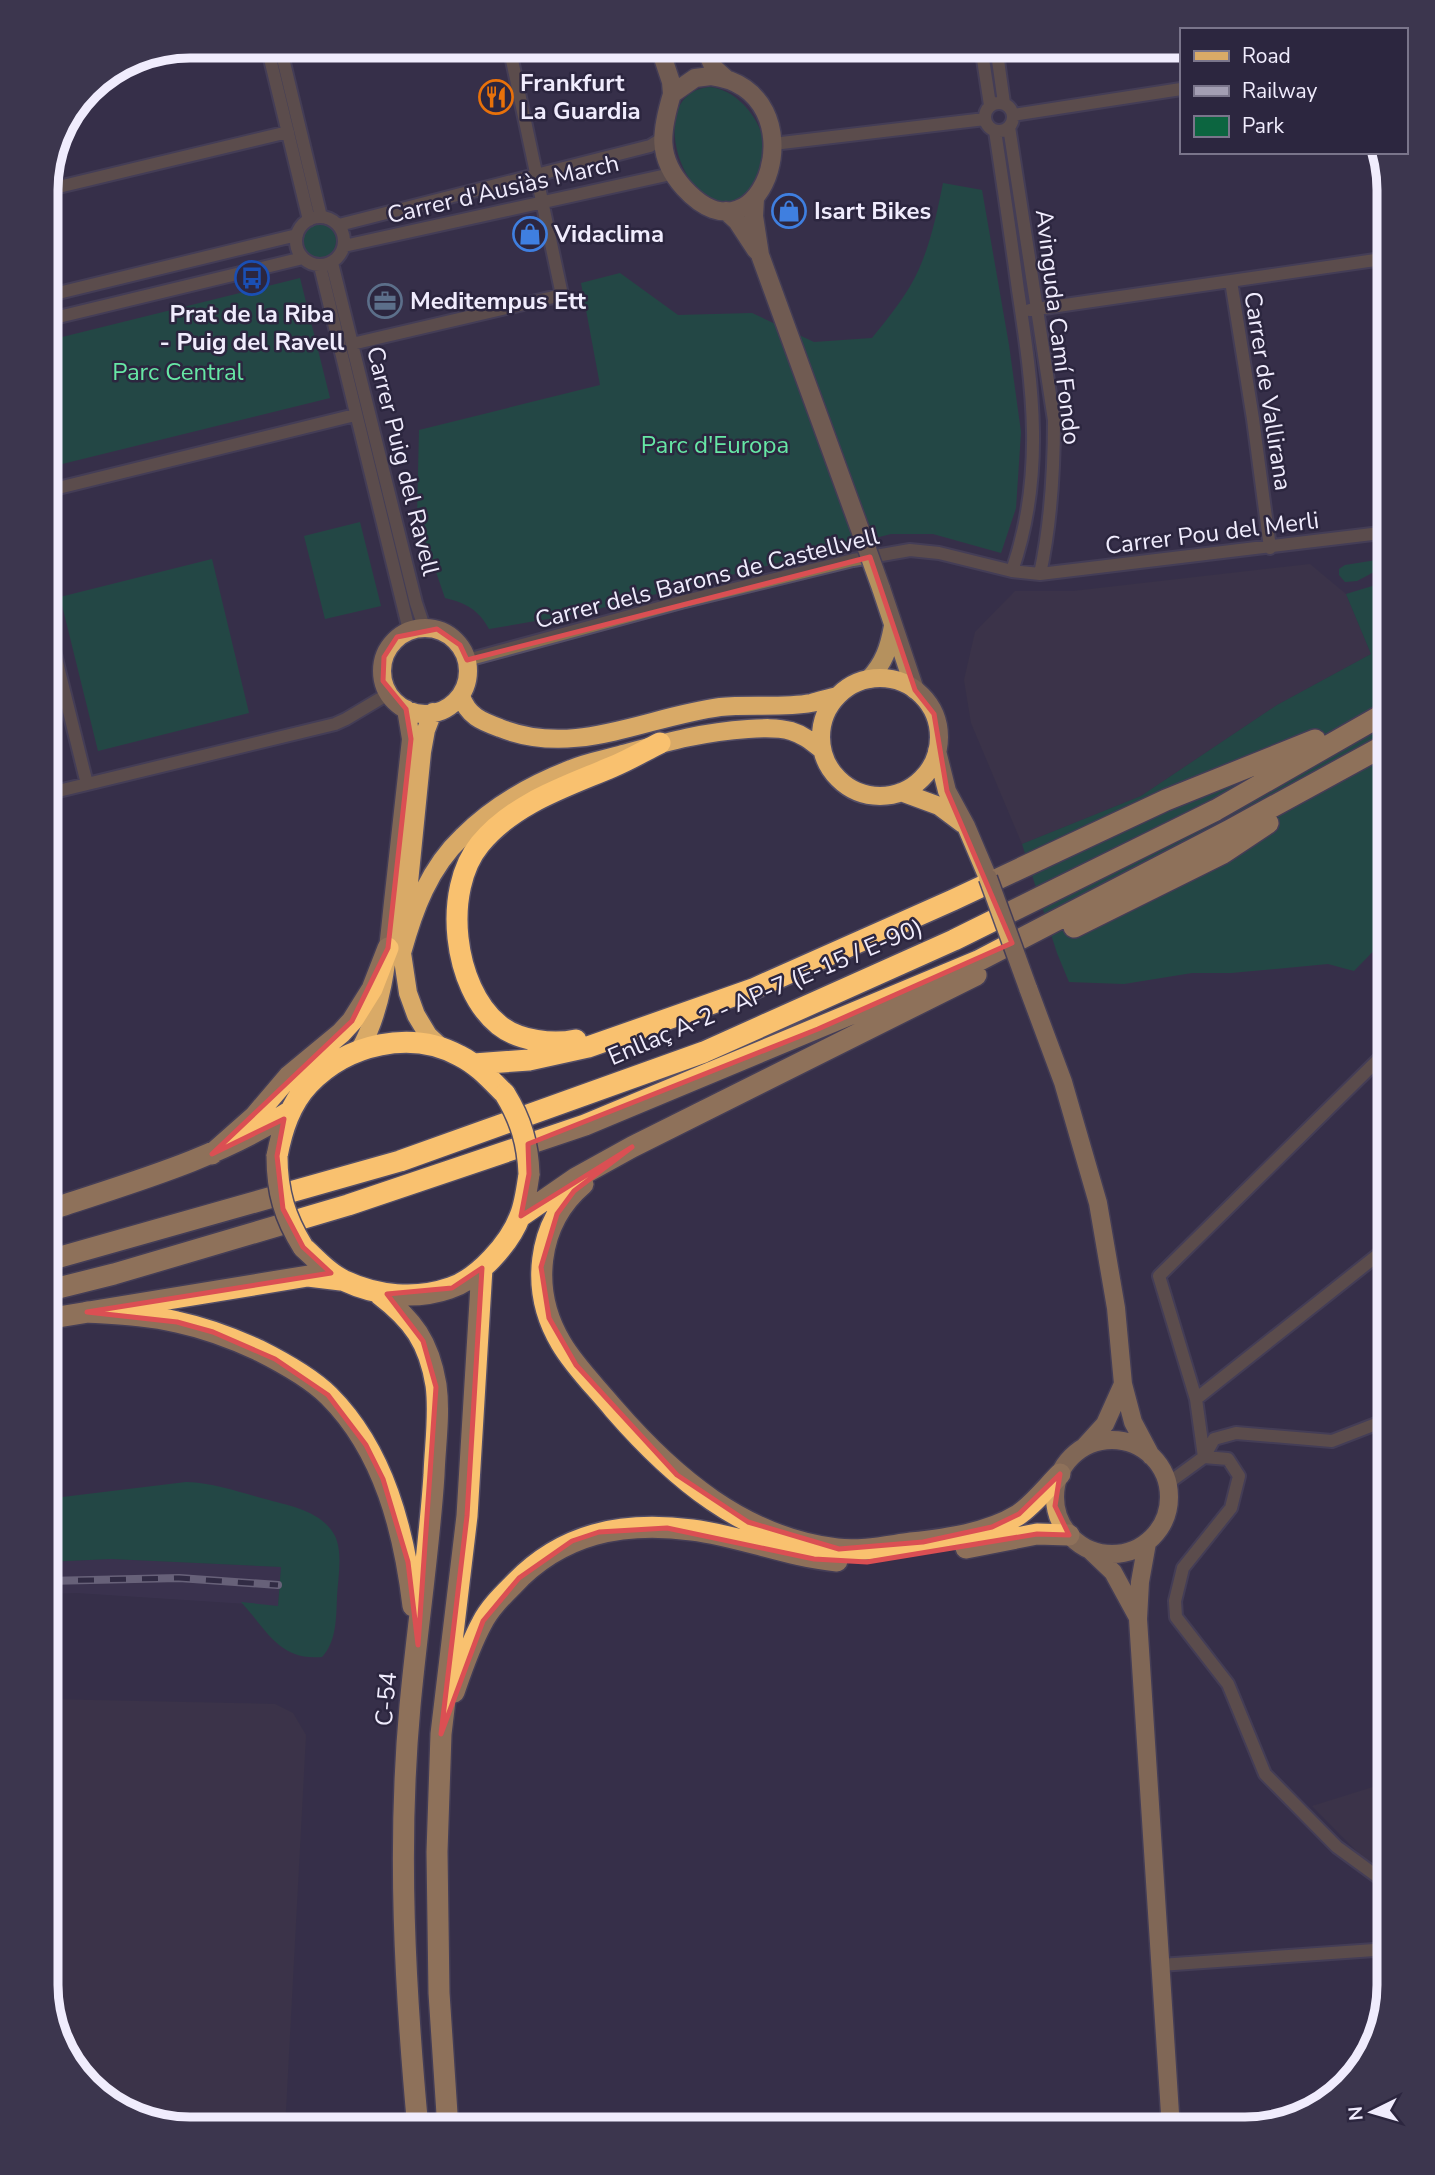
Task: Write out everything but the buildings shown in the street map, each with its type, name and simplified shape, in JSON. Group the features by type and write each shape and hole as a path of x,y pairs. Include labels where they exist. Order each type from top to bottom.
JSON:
{"highway":[{"path":"474,1064 529,1060 588,1046 753,989 953,900 1166,800 1377,717"},
{"name":"Enllaç A-2 - AP-7 (E-15 / E-90)","path":"58,1258 400,1161 705,1052 954,940 1204,816 1377,719"},
{"path":"654,1024 570,1041 542,1041 519,1036 500,1026 472,989 461,956 456,914 463,874 478,847 491,832 532,801 615,766 660,743"},
{"path":"58,1288 348,1205 584,1125 978,961 1377,750"},
{"path":"520,1216 576,1178 632,1147 1223,852 1377,751"},
{"path":"212,1154 255,1116 289,1076 352,1021 395,950"},
{"name":"C-54","path":"379,1294 417,1295 452,1288 482,1268 505,1245 520,1216 530,1174 529,1153 516,1112 505,1094 474,1064 442,1048 401,1042 360,1049 331,1064 307,1085 289,1112 277,1156 278,1188 283,1209 303,1247 343,1280 379,1294 401,1310 419,1334 431,1363 436,1387 437,1416 430,1530 410,1707 404,1818 404,1896 411,2059 417,2117"},
{"path":"58,1207 212,1154 258,1132 289,1112"},
{"path":"632,1147 574,1191 557,1214 546,1238 541,1267 542,1295 560,1342 576,1365 677,1475 748,1522 791,1539 839,1549 880,1547 958,1536 992,1527 1019,1514 1059,1474"},
{"path":"446,2117 439,1993 437,1852 441,1734 467,1516 482,1268"},
{"path":"58,1316 308,1276 343,1280"},
{"path":"87,1312 139,1315 213,1332 275,1359 328,1395 366,1445 392,1505 408,1562 418,1645"},
{"path":"441,1734 457,1683 483,1621 519,1578 545,1556 572,1541 599,1532 667,1528 694,1531 814,1559 867,1562 928,1555 1037,1534 1069,1535"}],"main road":[{"path":"664,58 673,94 663,128 665,158 671,173 698,202 726,211 760,255"},
{"path":"709,58 714,68 725,78 743,88 758,102 770,125 773,144 772,166 765,185 744,207 726,211"},
{"path":"673,94 695,78 725,78"},
{"path":"755,198 754,216 760,255 894,621 915,691"},
{"path":"869,679 885,658 894,621"},
{"path":"416,629 437,629 449,635 460,645 467,660 468,678 461,696 442,710 416,713 406,709 388,694 383,681 384,657 397,637 416,629"},
{"path":"937,751 930,768 917,783 901,792 881,796 861,793 843,784 830,769 822,750 821,731 826,712 837,696 852,685 869,679 897,681 924,698 934,714 938,732 937,751 947,791 966,826 988,878 1063,1082 1098,1203 1116,1308 1123,1384 1133,1422 1151,1456 1162,1470 1167,1484 1168,1506 1165,1517 1147,1543 1120,1554 1091,1551"},
{"path":"461,696 472,715 485,722 515,734 560,740 604,735 721,707 809,704 837,696"},
{"path":"406,709 411,739 395,950 416,1015 428,1035 442,1048"},
{"path":"360,1049 371,1029 395,950 422,752 433,712"},
{"path":"395,950 440,860 491,811 525,790 572,768 660,743 716,731 764,728 791,731 806,737 822,750"},
{"path":"901,792 939,806 966,826"},
{"path":"1123,1384 1105,1424 1085,1447 1066,1463 1059,1474 1055,1506 1069,1535 1113,1572 1127,1593 1138,1619"},
{"path":"1085,1447 1102,1441 1121,1441 1139,1447 1151,1456"},
{"path":"1147,1543 1140,1582 1138,1619 1170,2117"}],"street":[{"path":"270,58 288,132 315,218"},
{"path":"282,58 315,218"},
{"path":"352,344 562,295 512,58"},
{"path":"983,58 989,105 985,119 995,131 1011,121 1180,89"},
{"path":"998,58 1004,103"},
{"path":"989,105 998,102 1009,106 1011,121"},
{"path":"773,144 985,119"},
{"name":"Avinguda Camí Fondo","path":"1011,121 1054,420 1054,470 1048,535 1040,574"},
{"name":"Avinguda Camí Fondo","path":"995,131 1022,312 1034,419 1034,467 1023,539 1012,571"},
{"path":"58,187 288,132"},
{"name":"Carrer d'Ausiàs March","path":"339,225 650,146 663,138"},
{"name":"Carrer d'Ausiàs March","path":"344,246 671,173"},
{"path":"327,217 339,225 344,236 341,254 326,264 311,264 303,258 296,247 297,235 302,225 315,218 327,217"},
{"path":"58,293 297,235"},
{"path":"58,317 303,258"},
{"path":"1022,312 1377,260"},
{"name":"Carrer Puig del Ravell","path":"326,264 352,344 416,603 416,629"},
{"name":"Carrer Puig del Ravell","path":"326,264 355,415 416,629"},
{"name":"Carrer de Vallirana","path":"1231,281 1270,548"},
{"path":"58,488 355,415"},
{"name":"Carrer Pou del Merli","path":"1040,574 1377,534"},
{"name":"Carrer dels Barons de Castellvell","path":"467,660 694,599 853,560 910,550 939,553 1012,571 1040,574"},
{"path":"58,667 87,784"},
{"path":"58,791 335,724 388,694"},
{"path":"1204,1457 1196,1399 1159,1276 1377,1062"},
{"path":"1196,1399 1377,1256"},
{"path":"1167,1484 1204,1457 1214,1439 1236,1433 1332,1441 1377,1424"},
{"path":"1204,1457 1228,1459 1239,1476 1231,1508 1183,1568 1175,1601 1176,1617 1228,1684 1265,1774 1337,1847 1377,1876"},
{"path":"1160,1965 1377,1951"}],"highlighted area":[{"path":"870,557 915,690 934,714 947,791 1012,943 818,1029 528,1144 529,1174 521,1216 632,1147 574,1191 557,1214 541,1267 549,1318 576,1365 677,1475 748,1522 839,1549 923,1542 992,1527 1019,1514 1060,1474 1055,1506 1069,1535 1037,1534 867,1562 814,1559 667,1528 599,1532 572,1541 519,1578 483,1621 441,1734 467,1516 482,1268 452,1288 387,1294 423,1341 436,1387 418,1645 408,1562 383,1479 366,1445 328,1395 275,1359 213,1332 177,1322 87,1312 331,1273 303,1247 283,1209 277,1156 284,1119 212,1154 352,1021 388,948 411,739 406,709 383,681 384,657 397,637 437,629 460,645 467,660"}],"shaded area":[{"path":"1310,564 1346,594 1371,654 1277,705 1141,796 1022,844 971,723 964,680 975,632 1015,591 1073,591"},
{"path":"111,1559 281,1567 278,1606 58,1594 58,1561"},
{"path":"58,1699 275,1704 293,1713 306,1735 286,2117 181,2117 164,2115 131,2104 109,2090 85,2066 68,2036 59,2003"},
{"path":"1377,1786 1377,1867 1366,1861 1312,1806"}],"green space":[{"path":"709,87 720,89 741,102 757,122 765,146 764,162 751,193 731,202 713,200 698,189 685,172 677,151 674,129 678,109 689,94"},
{"name":"Parc d'Europa","path":"943,183 982,190 1009,345 1021,432 1016,508 1001,553 933,534 891,534 582,613 489,629 471,608 445,598 417,517 419,430 600,385 581,283 620,273 678,315 752,313 814,342 872,338 915,278 930,238"},
{"path":"319,224 331,229 336,241 331,253 319,258 307,253 302,241 307,229"},
{"name":"Parc Central","path":"300,278 330,398 58,465 58,338"},
{"path":"360,522 381,606 325,619 304,536"},
{"path":"212,559 249,713 98,751 60,597"},
{"path":"1377,560 1377,570 1357,581 1345,582 1339,575 1339,569 1345,565"},
{"path":"1377,585 1377,947 1354,971 1328,964 1231,973 1192,973 1124,984 1069,982 1022,844 1141,796 1277,705 1371,654 1346,594"},
{"path":"186,1482 217,1486 295,1507 314,1515 335,1536 339,1550 335,1628 331,1644 322,1657 307,1657 284,1649 241,1602 278,1606 281,1567 111,1559 58,1561 58,1498"}],"railway":[{"path":"58,1581 179,1578 278,1585"}],"place":[{"name":"Frankfurt La Guardia","path":"496,97"},
{"name":"Isart Bikes","path":"789,211"},
{"name":"Vidaclima","path":"530,234"},
{"name":"Prat de la Riba - Puig del Ravell","path":"252,278"},
{"name":"Meditempus Ett","path":"385,301"}]}
